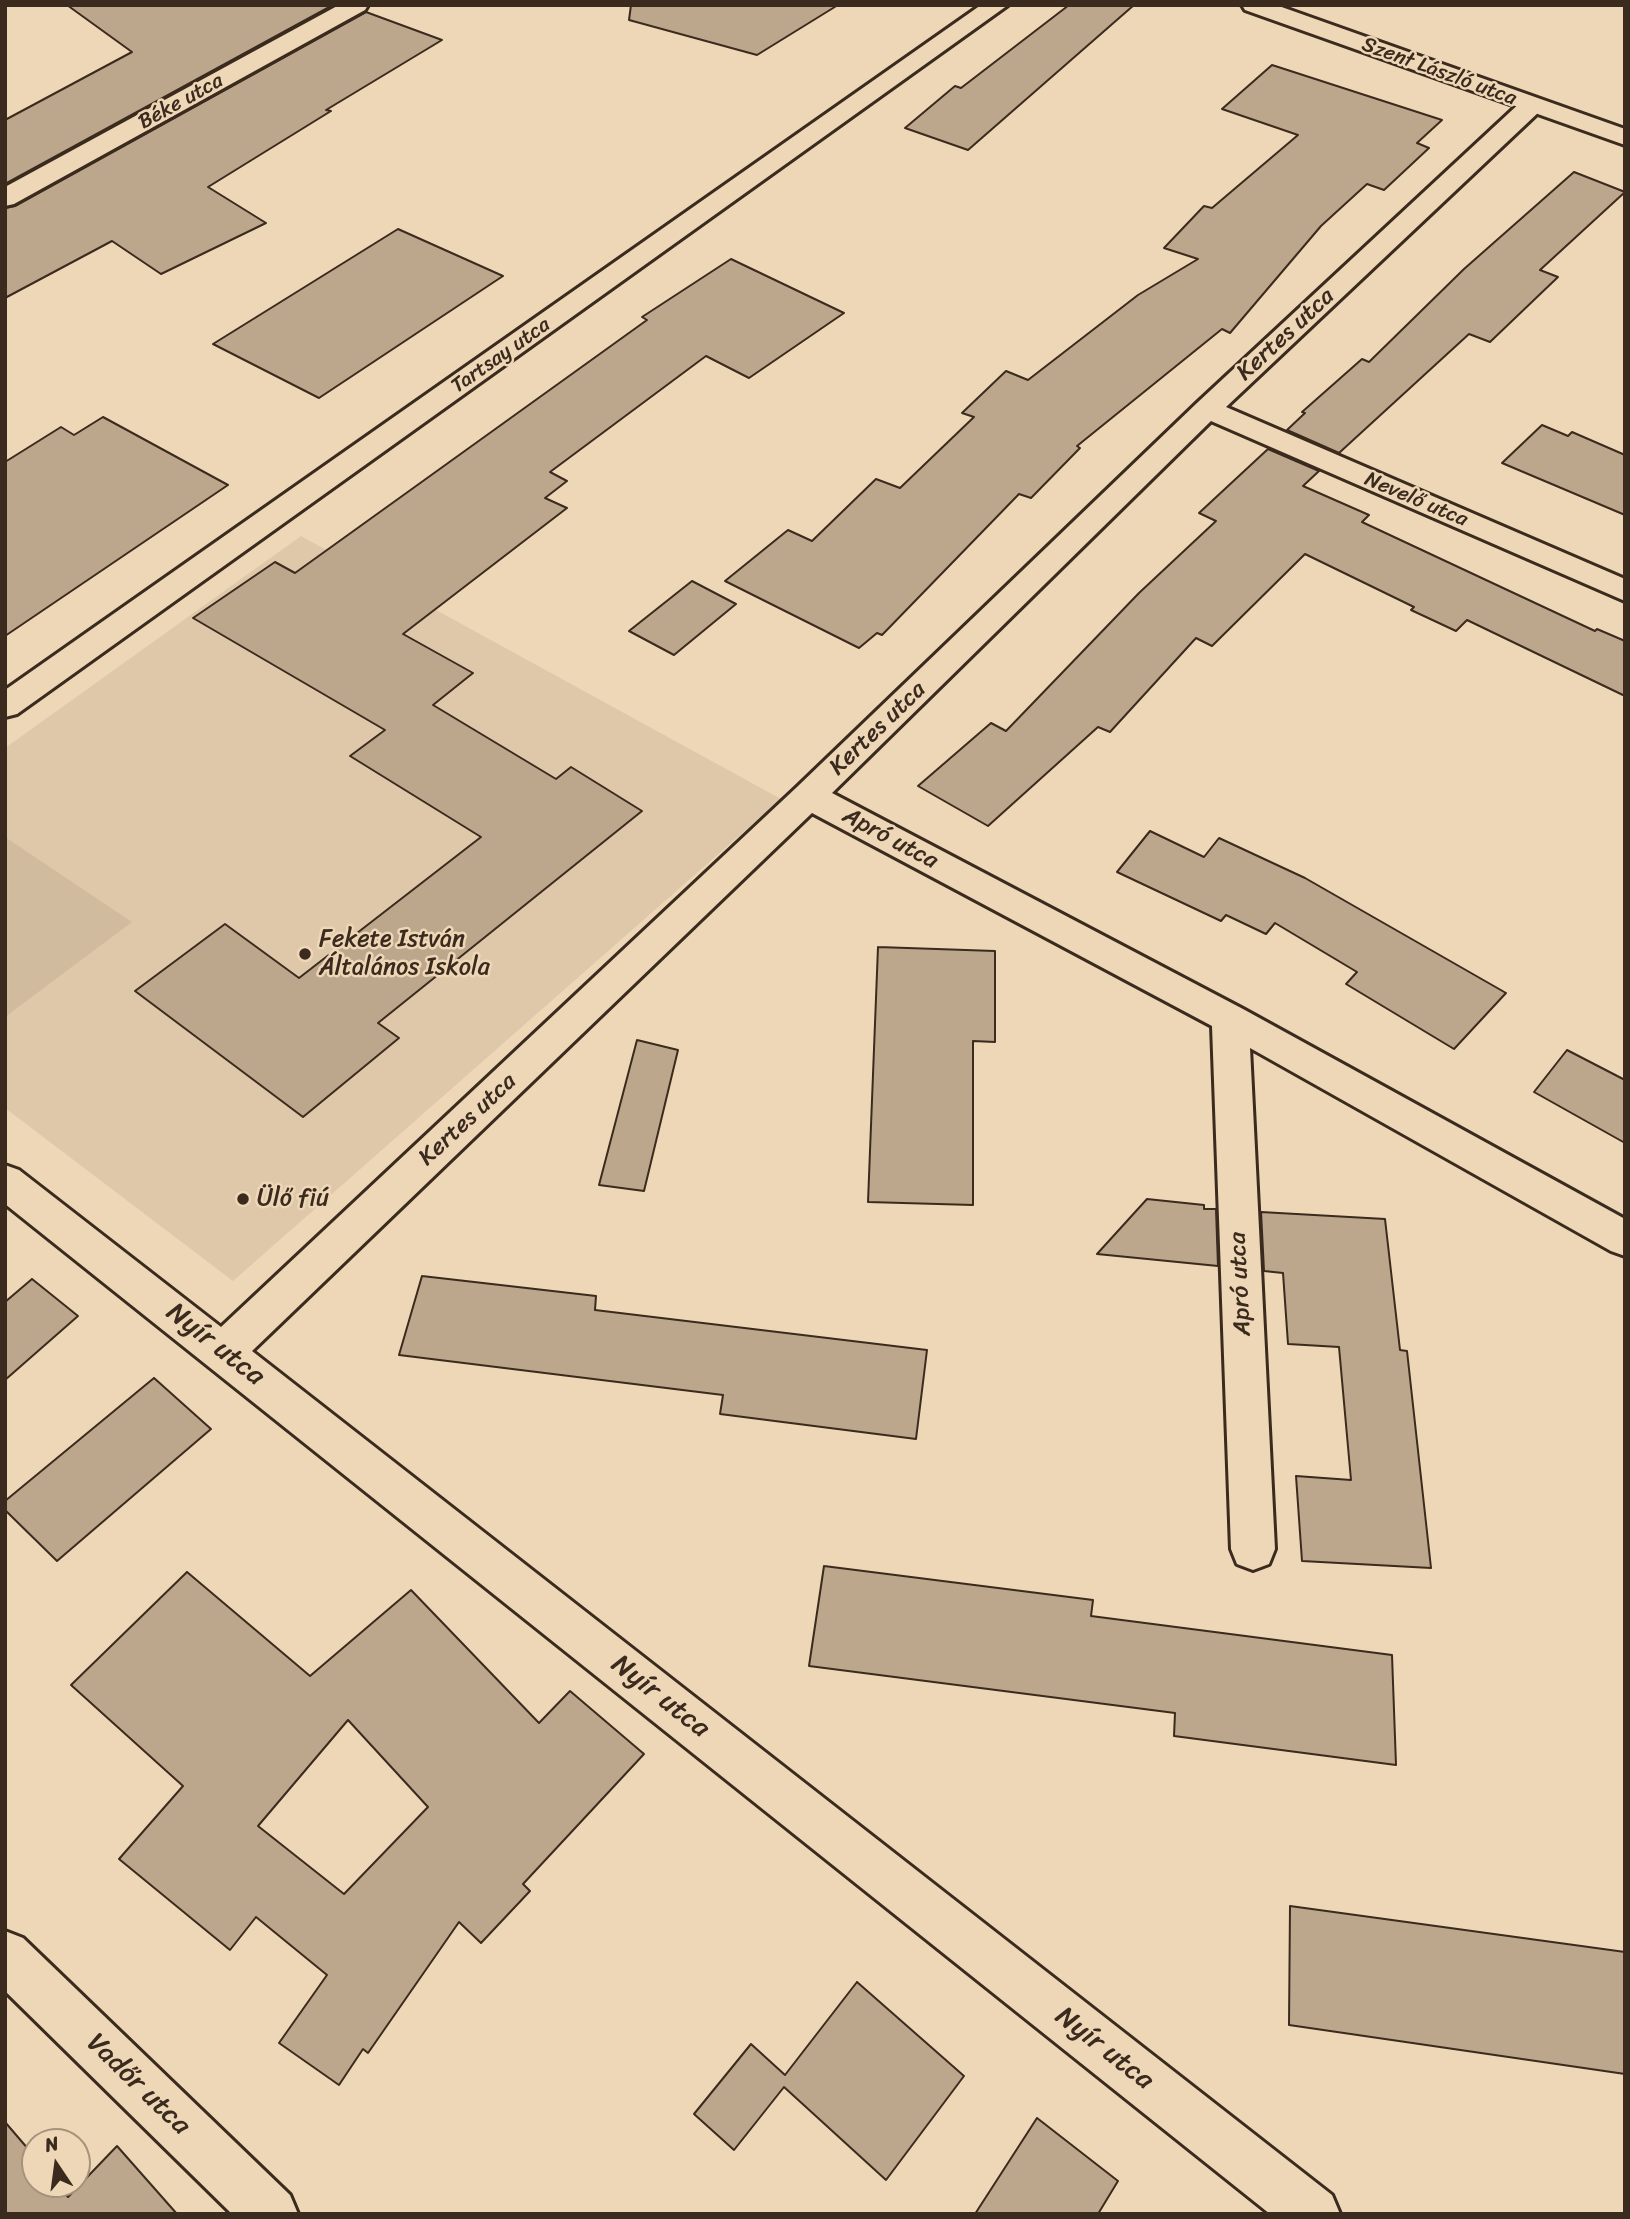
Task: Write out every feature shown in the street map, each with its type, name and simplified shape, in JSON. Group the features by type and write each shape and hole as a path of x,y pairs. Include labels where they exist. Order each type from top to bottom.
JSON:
{"street":[{"name":"Béke utca","path":"5,198 357,5"},
{"name":"Tartsay utca","path":"5,706 997,5"},
{"name":"Szent László utca","path":"1253,5 1625,138"},
{"name":"Kertes utca","path":"223,1352 809,796 1207,410 1532,105"},
{"name":"Nevelő utca","path":"1207,410 1625,591"},
{"name":"Apró utca","path":"809,796 1230,1019 1625,1239"},
{"name":"Apró utca","path":"1230,1019 1253,1549"},
{"name":"Nyír utca","path":"5,1181 1313,2214"},
{"name":"Vadőr utca","path":"5,1956 271,2214"}],"shaded area":[{"name":"Fekete István Általános Iskola","path":"301,536 781,799 233,1281 5,1108 5,748"},
{"path":"5,837 132,922 5,1017"}],"building":[{"path":"67,5 333,5 5,184 5,120 132,52"},
{"path":"631,5 838,5 757,55 629,20"},
{"path":"1069,5 1134,5 968,150 905,128 955,86 961,88"},
{"path":"366,12 442,40 326,110 331,111 208,187 266,223 161,274 112,241 5,298 5,208 15,206"},
{"path":"1272,65 1442,120 1417,143 1429,148 1384,190 1367,184 1321,226 1230,333 1222,329 1077,446 1080,448 1031,498 1019,494 882,635 877,633 859,648 725,581 788,530 812,541 876,479 900,488 974,417 962,413 1006,371 1028,380 1138,295 1198,259 1164,248 1204,206 1212,208 1298,135 1222,109"},
{"path":"1574,172 1625,192 1540,270 1558,277 1490,342 1469,334 1339,453 1287,430 1305,413 1302,412 1362,359 1369,362 1464,269"},
{"path":"398,229 503,276 319,398 213,344"},
{"path":"731,259 844,313 749,378 706,356 550,472 567,481 545,498 567,508 403,634 473,673 433,705 556,779 571,767 642,811 378,1023 399,1038 303,1117 135,991 225,924 299,978 481,837 350,756 385,730 193,618 275,562 295,573 647,320 642,317"},
{"path":"103,417 228,485 5,636 5,462 61,427 74,435"},
{"path":"1542,425 1568,436 1572,432 1625,455 1625,515 1502,463"},
{"path":"1268,449 1319,471 1303,486 1369,515 1362,522 1595,631 1597,629 1625,641 1625,696 1467,620 1456,631 1411,610 1414,607 1305,554 1212,646 1196,638 1110,732 1098,727 988,826 918,786 991,723 1006,731 1139,593 1216,521 1199,513"},
{"path":"692,581 736,604 674,655 629,631"},
{"path":"1150,831 1204,857 1219,838 1305,878 1506,993 1454,1049 1346,984 1357,972 1275,923 1266,934 1226,915 1221,921 1117,872"},
{"path":"878,947 995,951 995,1042 973,1041 973,1205 868,1202"},
{"path":"637,1040 678,1050 644,1191 599,1185"},
{"path":"1567,1050 1625,1080 1625,1143 1534,1092"},
{"path":"1147,1199 1204,1205 1204,1209 1216,1209 1218,1266 1097,1254"},
{"path":"1261,1212 1385,1219 1400,1350 1407,1351 1431,1568 1302,1561 1296,1476 1351,1480 1339,1347 1288,1344 1283,1273 1264,1271"},
{"path":"422,1276 596,1296 595,1310 927,1350 916,1439 720,1414 723,1395 399,1355"},
{"path":"32,1279 78,1316 5,1380 5,1302"},
{"path":"154,1378 211,1429 57,1561 5,1510 5,1501"},
{"path":"824,1566 1093,1600 1091,1616 1392,1655 1396,1765 1174,1736 1175,1713 809,1666"},
{"path":"187,1572 310,1676 411,1590 539,1723 570,1691 644,1754 523,1884 530,1891 481,1943 459,1922 368,2053 363,2049 339,2085 279,2043 327,1975 256,1917 230,1950 119,1859 183,1786 71,1685","holes":["348,1720 428,1807 344,1894 258,1826"]},
{"path":"1290,1906 1625,1952 1625,2074 1289,2025"},
{"path":"857,1982 964,2076 886,2180 784,2087 734,2150 694,2114 751,2044 785,2075"},
{"path":"1037,2118 1118,2181 1098,2214 975,2214"},
{"path":"5,2122 21,2141 21,2198 91,2198 91,2173 117,2146 177,2214 5,2214"}],"place":[{"name":"Fekete István Általános Iskola","path":"305,954"},
{"name":"Ülő fiú","path":"243,1199"}]}
